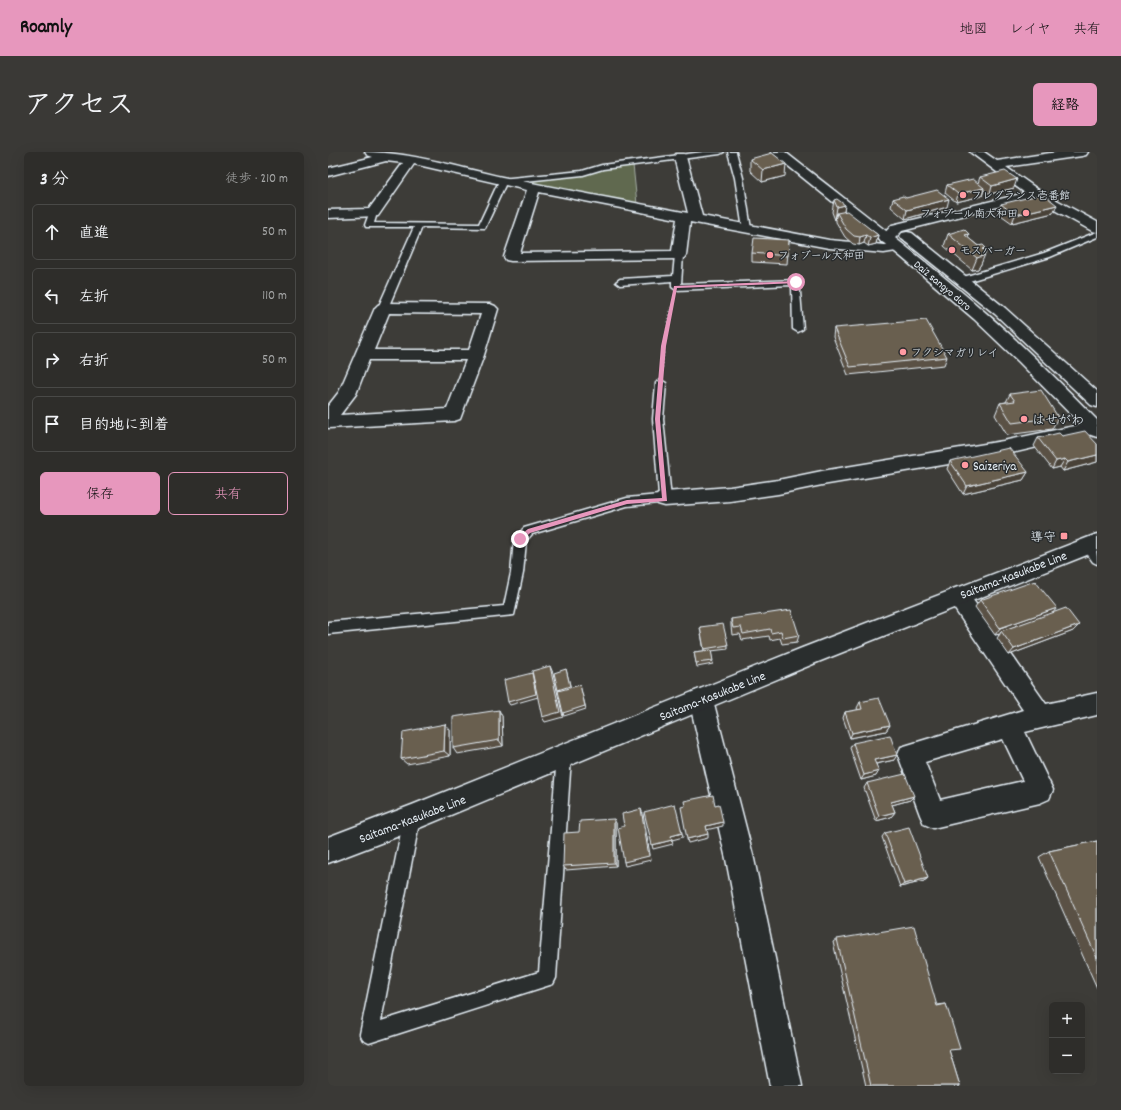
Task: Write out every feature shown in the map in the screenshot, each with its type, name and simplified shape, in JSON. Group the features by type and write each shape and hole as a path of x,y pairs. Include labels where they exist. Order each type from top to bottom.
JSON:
{"street":[{"path":"371,152 386,157 411,160 503,181 747,230 829,244 884,249 891,243 888,221 1035,194"},
{"name":"Dai2 sangyo doro","path":"777,152 980,316 1011,344 1095,429"},
{"name":"Dai2 sangyo doro","path":"798,152 963,280 1033,340 1097,401"},
{"path":"976,152 1035,194 1097,228"},
{"path":"995,166 1082,152"},
{"path":"328,172 386,157"},
{"path":"534,187 511,257 680,255 690,218 680,157"},
{"path":"328,214 373,213 411,160"},
{"path":"328,418 347,394 383,308 490,309 476,355 454,415 328,422"},
{"path":"364,355 476,355"},
{"path":"665,500 730,494 778,487 822,478 1003,448 1095,429"},
{"name":"Saitama-Kasukabe Line","path":"328,850 564,757 958,596 1094,549"},
{"path":"958,596 1041,716"},
{"path":"701,700 740,859 786,1086"},
{"path":"1009,726 1040,790 933,815 910,755 1041,716 1097,704"}],"lane":[{"path":"373,213 369,225 482,226 503,181 583,173 632,160 680,157 720,152"},
{"path":"732,152 739,178 747,230"},
{"path":"383,308 419,225"},
{"path":"963,280 1047,255 1097,234"},
{"path":"676,283 680,255"},
{"path":"620,282 796,282 798,329"},
{"path":"328,628 509,611 517,574 520,539 528,531 627,502 665,500 658,419 661,383"},
{"path":"412,818 369,1034 547,978 564,757"}],"path":[{"path":"661,383 664,346 676,283"}],"green space":[{"path":"633,165 637,204 530,184 532,181"}],"building":[{"path":"772,153 786,164 763,170 750,159"},
{"path":"1005,171 1017,179 992,186 980,177"},
{"path":"973,179 984,188 958,194 947,185"},
{"path":"937,190 949,199 907,210 893,199 903,196 906,198"},
{"path":"1043,194 1057,205 1015,215 1001,204"},
{"path":"837,199 845,205 837,207 834,200"},
{"path":"847,211 878,235 870,238 866,235 860,237 854,236 846,229 837,213"},
{"path":"964,229 969,234 965,235 978,246 983,245 986,248 983,249 986,252 983,256 977,258 948,234"},
{"path":"754,238 789,240 788,256 752,253"},
{"path":"926,320 947,357 850,367 834,328"},
{"path":"1041,390 1058,417 1012,423 1000,403 1015,401 1010,394"},
{"path":"1085,431 1097,444 1097,455 1068,462 1065,459 1056,461 1038,438 1059,433 1062,436"},
{"path":"1009,448 1028,472 967,486 950,461"},
{"path":"1035,581 1057,608 1000,628 980,600"},
{"path":"1066,608 1079,625 1014,649 1001,631"},
{"path":"791,610 799,635 783,638 781,631 771,633 770,629 743,634 741,627 733,628 731,619"},
{"path":"723,624 728,645 704,649 700,627"},
{"path":"711,650 713,661 696,663 694,652"},
{"path":"550,666 560,712 542,717 532,671"},
{"path":"566,669 570,686 558,690 554,673"},
{"path":"532,673 536,694 508,702 504,680"},
{"path":"580,685 585,706 563,713 558,691"},
{"path":"879,698 890,725 852,733 845,712 862,709 860,702"},
{"path":"499,710 499,740 453,748 453,717"},
{"path":"445,724 444,751 401,759 403,732"},
{"path":"890,735 897,755 874,760 879,771 864,775 853,743"},
{"path":"905,774 914,796 891,802 895,812 879,816 867,783"},
{"path":"713,795 715,805 719,804 723,822 706,826 708,834 687,839 681,807 685,806 684,801"},
{"path":"675,804 682,833 671,836 672,840 652,845 644,812"},
{"path":"641,809 649,856 624,862 618,828 624,826 622,814"},
{"path":"614,819 614,863 563,866 564,833 579,832 580,821"},
{"path":"909,827 928,878 904,884 885,833"},
{"path":"1097,841 1097,958 1049,851"},
{"path":"914,926 937,1006 946,1004 960,1049 949,1050 960,1086 871,1086 837,939"}],"place":[{"name":"フレグランス壱番館","path":"963,195"},
{"name":"フォブール南大和田","path":"1026,213"},
{"name":"モスバーガー","path":"952,250"},
{"name":"フォブール大和田","path":"770,255"},
{"name":"フクシマガリレイ","path":"903,352"},
{"name":"はせがわ","path":"1024,419"},
{"name":"Saizeriya","path":"965,465"},
{"name":"導守","path":"1064,536"}],"route":[{"path":"520,539 528,531 627,502 665,500 658,419 664,346 676,287 796,282"}]}
